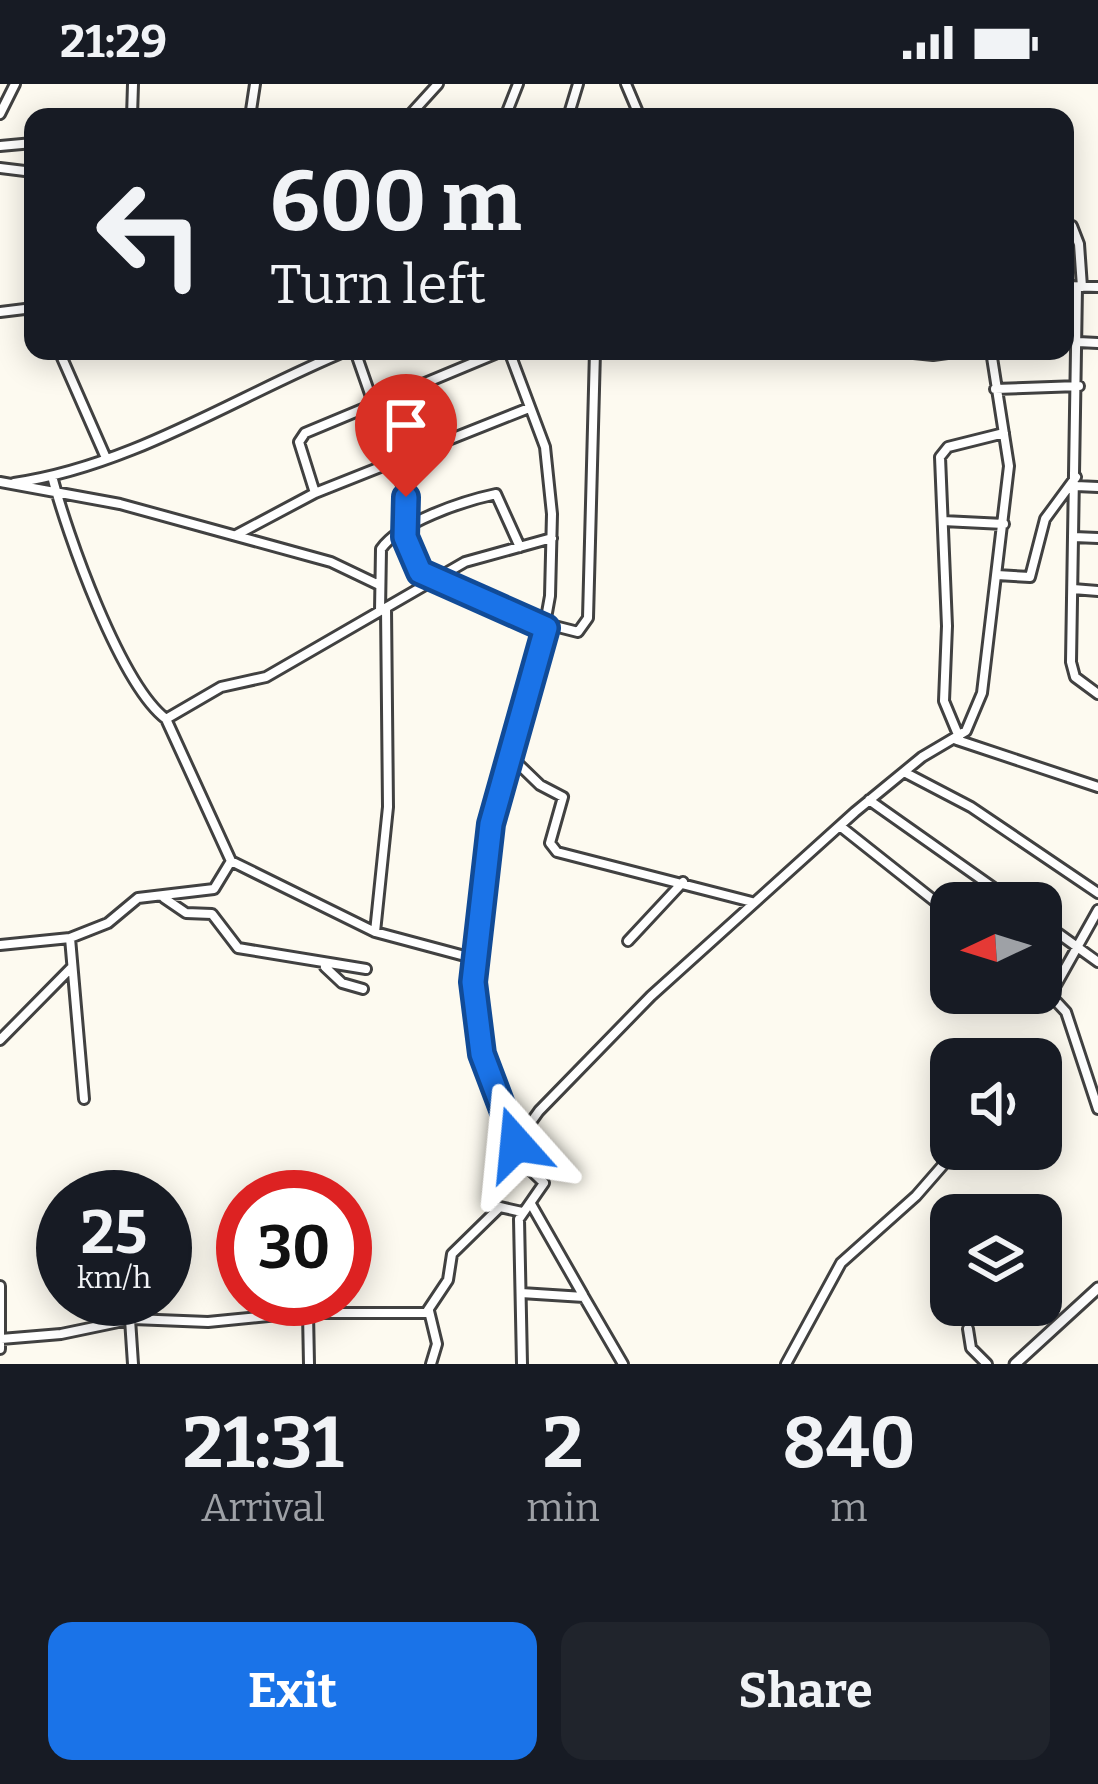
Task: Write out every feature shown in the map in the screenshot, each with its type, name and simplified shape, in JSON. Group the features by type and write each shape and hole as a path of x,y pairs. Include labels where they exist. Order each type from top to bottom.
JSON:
{"street":[{"path":"0,114 15,84"},
{"path":"416,108 438,84"},
{"path":"1074,231 1079,244 1079,287 1071,662 1075,677 1098,694"},
{"path":"1074,287 1098,287"},
{"path":"1078,342 1098,343"},
{"path":"63,360 106,458"},
{"path":"2,484 52,476 106,458 329,360"},
{"path":"353,360 408,506 404,531 417,568 546,628 578,632 587,619 595,360"},
{"path":"315,493 301,437 484,360"},
{"path":"509,360 545,447 553,537 546,628 491,824 473,1006 479,1040 522,1165 544,1183 522,1213 522,1364"},
{"path":"516,1144 539,1111 651,996 869,800 956,738 979,710 1010,466 992,360"},
{"path":"995,389 1078,386"},
{"path":"234,536 315,493 529,408"},
{"path":"956,738 944,701 943,452 1004,434"},
{"path":"52,476 80,571 148,702 166,719 231,861 375,932 476,959"},
{"path":"1076,481 1098,487"},
{"path":"997,575 1030,577 1045,519 1076,481"},
{"path":"2,484 56,492 234,536 331,562 377,584"},
{"path":"375,932 388,807 383,609 377,584 381,550 404,531 496,494 520,548"},
{"path":"943,521 1004,524"},
{"path":"166,719 221,687 266,677 465,562 553,537"},
{"path":"1074,537 1098,538"},
{"path":"1073,590 1098,591"},
{"path":"956,738 1098,787"},
{"path":"511,757 544,788 563,796 552,849 754,902"},
{"path":"904,772 971,807 1098,893"},
{"path":"869,800 985,882"},
{"path":"840,826 930,897"},
{"path":"0,946 70,938 108,923 138,898 214,889 231,861"},
{"path":"628,941 683,883"},
{"path":"163,897 186,913 212,914 238,948 366,969"},
{"path":"1062,975 1098,910"},
{"path":"1062,935 1098,962"},
{"path":"70,938 84,1100"},
{"path":"324,965 342,983 363,989"},
{"path":"0,1040 73,966"},
{"path":"1062,1006 1098,1109"},
{"path":"786,1364 842,1263 939,1170"},
{"path":"531,1204 623,1364"},
{"path":"372,1316 406,1317 429,1311 448,1280 452,1254 500,1207 522,1213"},
{"path":"0,1286 0,1349"},
{"path":"1015,1364 1029,1359 1097,1289"},
{"path":"521,1293 584,1297"},
{"path":"429,1311 437,1344 431,1364"},
{"path":"2,1339 98,1326"},
{"path":"130,1326 133,1364"},
{"path":"308,1326 309,1364"},
{"path":"968,1329 971,1348 987,1364"}],"route":[{"path":"406,497 405,537 420,572 546,628 491,824 473,982 482,1054 516,1144"}]}
